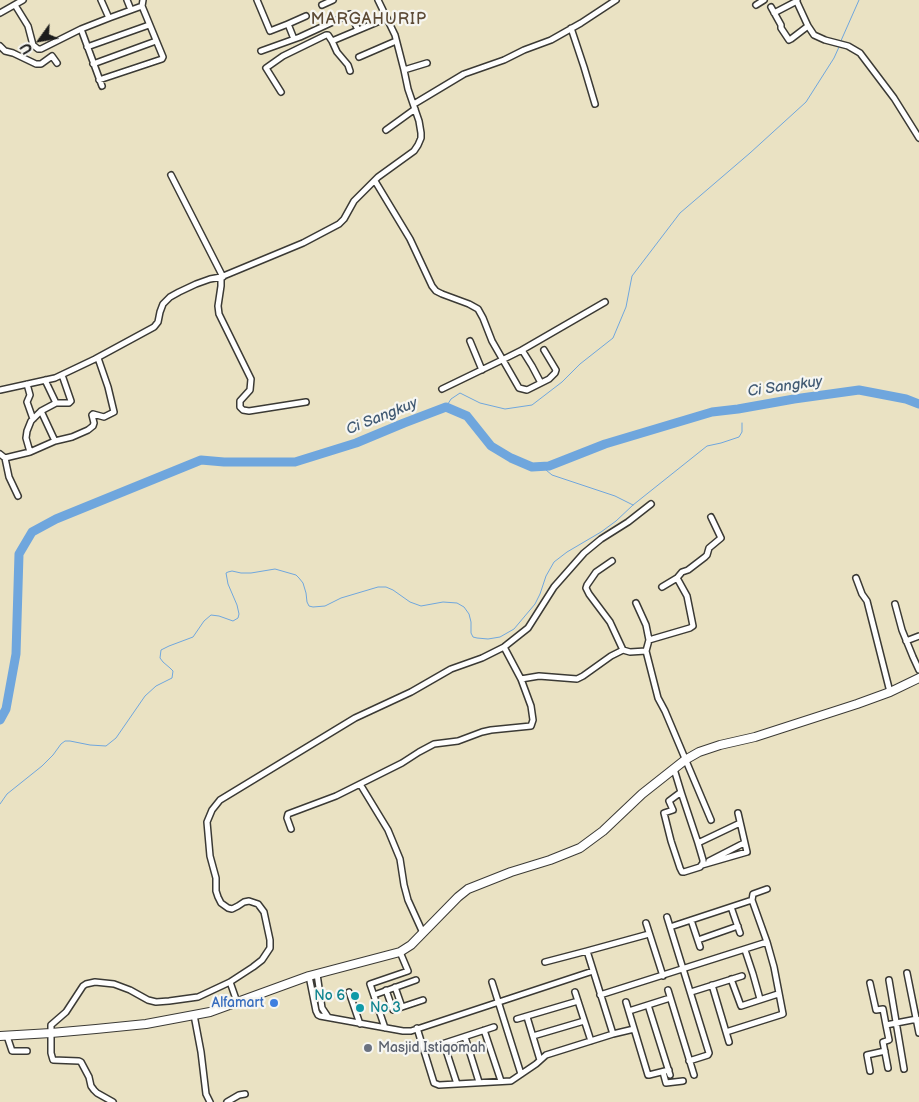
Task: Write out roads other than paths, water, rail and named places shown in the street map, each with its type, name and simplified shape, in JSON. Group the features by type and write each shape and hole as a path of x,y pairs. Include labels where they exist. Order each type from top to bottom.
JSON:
{"street":[{"path":"0,12 23,0"},
{"path":"101,0 109,18"},
{"path":"127,0 131,10"},
{"path":"99,80 162,59 162,54 142,6 143,0"},
{"path":"257,0 270,31 306,16"},
{"path":"322,5 333,0"},
{"path":"0,390 55,378 98,358 154,326 158,322 164,304 170,297 210,279 221,280 303,244 339,224 354,202 375,181 414,151 422,133 408,90 396,41 378,0"},
{"path":"386,130 414,106 442,86 464,74 545,43 616,0"},
{"path":"756,5 764,0"},
{"path":"774,13 797,0 814,35 848,46 860,53 894,98 919,138"},
{"path":"16,3 28,26 33,45 38,49 80,29 142,6"},
{"path":"772,7 781,28 789,40 808,26"},
{"path":"261,51 294,39 350,14 352,14 358,30"},
{"path":"332,41 387,18"},
{"path":"288,24 294,39"},
{"path":"87,47 149,25"},
{"path":"571,28 595,104"},
{"path":"80,29 102,86"},
{"path":"282,92 266,68 283,56 326,35 348,65 350,71"},
{"path":"359,57 396,41"},
{"path":"94,64 156,42"},
{"path":"0,46 5,52 13,53 36,64 41,64 52,56 57,63"},
{"path":"404,70 427,63"},
{"path":"171,175 221,280 219,314 251,379 250,390 240,401 240,407 245,411 254,411 306,402"},
{"path":"375,181 410,239 432,286 436,291 478,309 492,341 519,388 527,390 549,379 555,373 556,370 544,350"},
{"path":"442,388 522,350 605,302"},
{"path":"470,341 482,370"},
{"path":"522,350 540,383"},
{"path":"5,458 30,452 88,430 94,423 92,415 104,417 114,412 98,358"},
{"path":"30,452 26,438 29,425 33,419 41,411 56,404 69,403 71,401 62,375"},
{"path":"45,380 56,404"},
{"path":"28,384 30,395 27,402 33,419"},
{"path":"41,411 55,441"},
{"path":"0,454 5,458 9,477 18,496"},
{"path":"113,1102 103,1099 91,1086 81,1062 53,1060 51,1053 51,1025 66,1012 84,986 90,982 114,984 156,1002 198,998 230,982 262,960 270,948 264,912 258,904 249,901 228,908 221,903 218,897 216,878 210,856 207,822 212,810 220,800 355,718 411,692 451,669 504,647 528,628 554,587 584,553 652,504"},
{"path":"662,587 708,555 709,548 721,538 711,516"},
{"path":"612,561 596,572 586,588 610,622 623,650"},
{"path":"649,640 692,627 687,596 677,578"},
{"path":"856,578 867,601 890,692"},
{"path":"636,603 646,625 649,640 646,651 658,698 711,820"},
{"path":"895,604 906,641 919,670"},
{"path":"906,641 919,636"},
{"path":"291,828 287,818 288,814 336,796 402,763 434,744 458,741 490,730 531,726 533,720 532,706 521,679 504,647"},
{"path":"521,679 539,676 577,679 623,650 630,652 646,651"},
{"path":"26,1051 12,1051 4,1036 51,1034 146,1024 210,1012 313,975 400,952 411,945 468,889 580,848 603,831 638,798 685,760 699,752 798,724 890,692 919,678"},
{"path":"674,769 703,864"},
{"path":"360,784 388,830 400,859 408,900 423,933"},
{"path":"681,792 670,801 673,810 664,813 682,872 703,864 744,843"},
{"path":"703,864 747,852 738,813"},
{"path":"698,843 740,823"},
{"path":"726,1032 781,1016 782,1013 774,967 752,900 753,894 767,889"},
{"path":"670,926 752,900"},
{"path":"731,907 740,933"},
{"path":"667,917 709,1053 689,1061"},
{"path":"691,920 700,947"},
{"path":"646,924 663,976"},
{"path":"698,940 738,926"},
{"path":"545,962 649,934"},
{"path":"600,995 767,942"},
{"path":"745,950 760,999"},
{"path":"587,951 613,1034"},
{"path":"385,1028 370,984 408,971 400,952"},
{"path":"313,975 322,1008 328,1018 403,1032 592,971"},
{"path":"907,973 918,1019 919,1033"},
{"path":"691,992 742,976"},
{"path":"731,979 741,1006 778,994"},
{"path":"374,995 416,980"},
{"path":"889,980 904,1069"},
{"path":"230,982 237,1002"},
{"path":"492,982 521,1074"},
{"path":"870,983 876,1010 883,1009 889,1040 883,1042 888,1068"},
{"path":"712,985 729,1042"},
{"path":"395,988 402,1007"},
{"path":"386,990 393,1010 423,1000"},
{"path":"668,990 694,1075"},
{"path":"349,992 360,1024"},
{"path":"575,992 591,1041"},
{"path":"629,1011 670,998"},
{"path":"517,1020 578,1001"},
{"path":"626,1002 648,1075 668,1072"},
{"path":"648,1005 668,1072 666,1083 683,1081"},
{"path":"194,1015 206,1094 210,1102"},
{"path":"527,1016 540,1060"},
{"path":"886,1025 918,1019"},
{"path":"533,1036 584,1021"},
{"path":"457,1084 441,1044 494,1027"},
{"path":"417,1028 434,1083 439,1085 511,1080 546,1055 634,1029"},
{"path":"484,1030 501,1081"},
{"path":"465,1037 479,1082"},
{"path":"870,1071 867,1055 885,1052"},
{"path":"227,1102 239,1095 245,1094"}],"waterway":[{"path":"840,43 859,0"},
{"path":"446,407 451,399 460,393 480,403 505,409 532,405 613,338 626,307 632,276 680,213 806,102 839,47"},
{"name":"Ci Sangkuy","path":"0,720 6,709 16,654 19,554 32,532 56,519 201,460 224,462 295,462 356,443 446,407 467,416 491,446 511,458 532,467 549,466 605,444 712,412 859,390 906,399 919,404"},
{"path":"0,804 7,794 42,766 65,741 106,746 116,738 145,696 156,686 172,678 173,671 160,658 161,650 193,637 204,621 211,615 233,621 238,618 237,605 228,584 226,573 232,571 251,573 275,569 296,575 303,583 309,606 313,607 325,606 341,598 378,587 386,587 393,590 410,602 421,606 443,602 457,603 464,607 469,614 473,637 488,639 500,637 514,629 535,604 546,576 554,562 616,521 633,505 707,446 739,437 742,432 742,423"},
{"path":"544,466 552,475 615,496 633,505"}],"place":[{"name":"No 6","path":"355,996"},
{"name":"Alfamart","path":"274,1003"},
{"name":"No 3","path":"360,1008"},
{"name":"Masjid Istiqomah","path":"368,1048"}],"district":[{"name":"MARGAHURIP","path":"369,20"}]}
